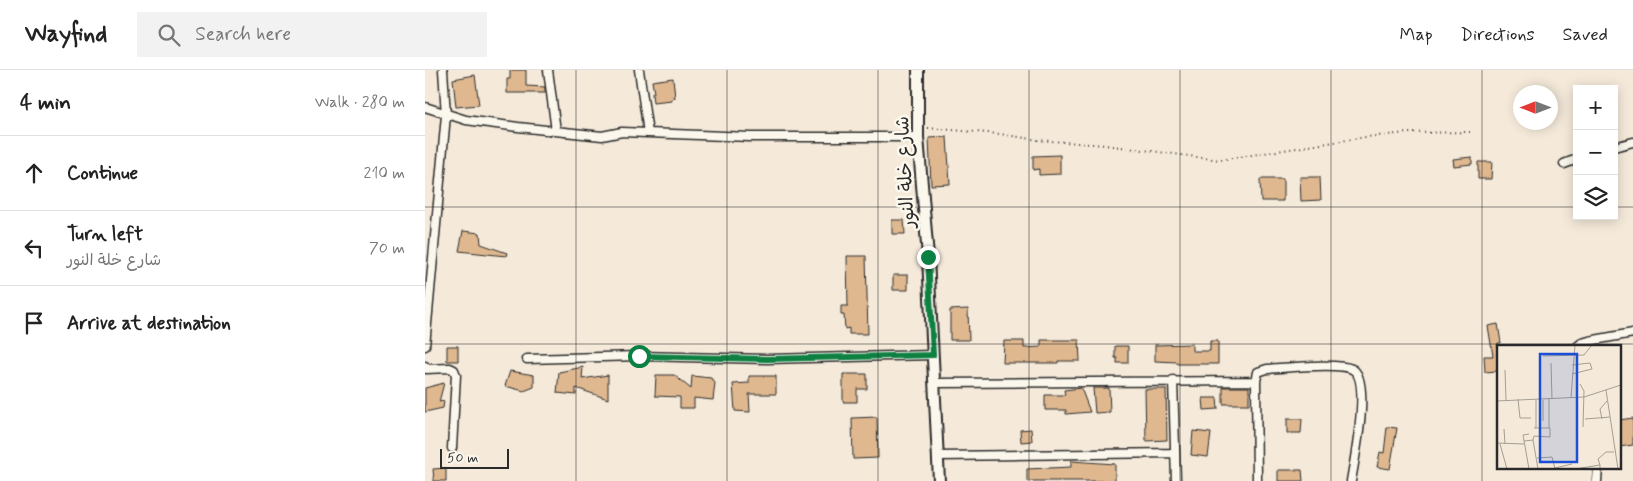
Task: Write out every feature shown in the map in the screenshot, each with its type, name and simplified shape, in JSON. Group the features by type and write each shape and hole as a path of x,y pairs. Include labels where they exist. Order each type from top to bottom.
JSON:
{"street":[{"path":"425,346 446,114 443,70"},
{"path":"548,70 556,131"},
{"path":"639,70 647,133"},
{"name":"شارع خلة النور","path":"918,70 918,132 928,257 939,481"},
{"path":"425,107 465,120 602,136 622,132 750,137 918,132"},
{"path":"1618,147 1633,142"},
{"path":"1564,164 1573,161"},
{"path":"1580,345 1589,341 1633,333"},
{"path":"527,359 639,356 767,359 933,355"},
{"path":"425,366 426,369 434,370 450,368 454,370 456,375 452,448"},
{"path":"1257,481 1256,381 1258,372 1267,369 1341,366 1355,371 1359,376 1361,384 1360,421 1351,481"},
{"path":"935,383 1173,380 1256,381"},
{"path":"1173,380 1176,481"},
{"path":"938,456 1175,453"},
{"path":"1597,481 1598,468"}],"path":[{"path":"918,132 945,128 1038,140 1105,144 1219,160 1366,137 1408,133 1470,132"}],"building":[{"path":"510,70 526,70 526,86 545,87 545,93 507,93 507,79 510,79"},
{"path":"475,75 479,105 456,107 453,79"},
{"path":"673,78 675,98 672,98 672,101 653,103 652,81"},
{"path":"947,137 950,184 931,185 929,138"},
{"path":"1060,155 1060,174 1039,175 1039,169 1033,170 1033,156"},
{"path":"1472,157 1472,164 1454,166 1453,159"},
{"path":"1478,162 1492,162 1491,179 1478,179"},
{"path":"1300,177 1320,177 1321,200 1301,201"},
{"path":"1260,179 1283,179 1283,201 1261,201"},
{"path":"892,220 904,220 905,234 892,234"},
{"path":"463,231 480,233 481,244 507,253 506,256 459,251"},
{"path":"847,256 866,256 868,334 849,334 849,328 845,329 844,315 841,315 841,306 848,306"},
{"path":"893,275 908,275 908,290 893,290"},
{"path":"968,309 969,340 950,340 950,310"},
{"path":"1498,324 1501,343 1497,345 1497,371 1485,372 1484,356 1493,356 1488,326"},
{"path":"1041,340 1079,340 1080,361 1003,363 1004,341 1024,341 1024,348 1041,347"},
{"path":"1210,341 1218,341 1218,364 1177,364 1177,362 1155,361 1155,345 1192,344 1192,351 1210,351"},
{"path":"447,346 458,346 458,361 447,361"},
{"path":"1115,346 1128,346 1128,363 1117,363"},
{"path":"583,367 582,379 608,375 608,399 576,388 576,395 557,393 559,372"},
{"path":"510,371 534,375 534,387 524,391 505,386"},
{"path":"843,374 867,374 867,389 857,389 857,402 843,402"},
{"path":"656,375 674,375 691,389 692,376 711,378 715,383 713,400 694,398 694,408 680,408 680,397 655,396"},
{"path":"749,376 776,376 776,394 749,394 750,412 735,411 733,384 749,383"},
{"path":"444,383 439,402 444,401 443,408 425,412 425,388"},
{"path":"1223,387 1249,387 1249,404 1223,404"},
{"path":"1081,388 1090,412 1066,414 1066,410 1045,410 1045,395 1065,395 1064,390"},
{"path":"1093,388 1109,388 1110,412 1095,413"},
{"path":"1145,389 1166,389 1167,440 1146,441"},
{"path":"1203,398 1217,398 1218,409 1204,410"},
{"path":"877,417 878,458 853,459 852,418"},
{"path":"1633,418 1633,445 1621,447 1621,420"},
{"path":"1287,419 1302,419 1301,433 1287,433"},
{"path":"1387,427 1397,428 1390,469 1377,467 1380,452 1384,453"},
{"path":"1031,429 1032,441 1021,442 1020,430"},
{"path":"1193,431 1211,433 1208,457 1191,455"},
{"path":"1071,461 1115,464 1115,481 1027,481 1027,469 1071,467"},
{"path":"446,468 446,481 434,481 433,469"},
{"path":"1278,470 1302,470 1303,481 1278,481"}],"route":[{"path":"639,356 767,359 933,355 928,257"}]}
